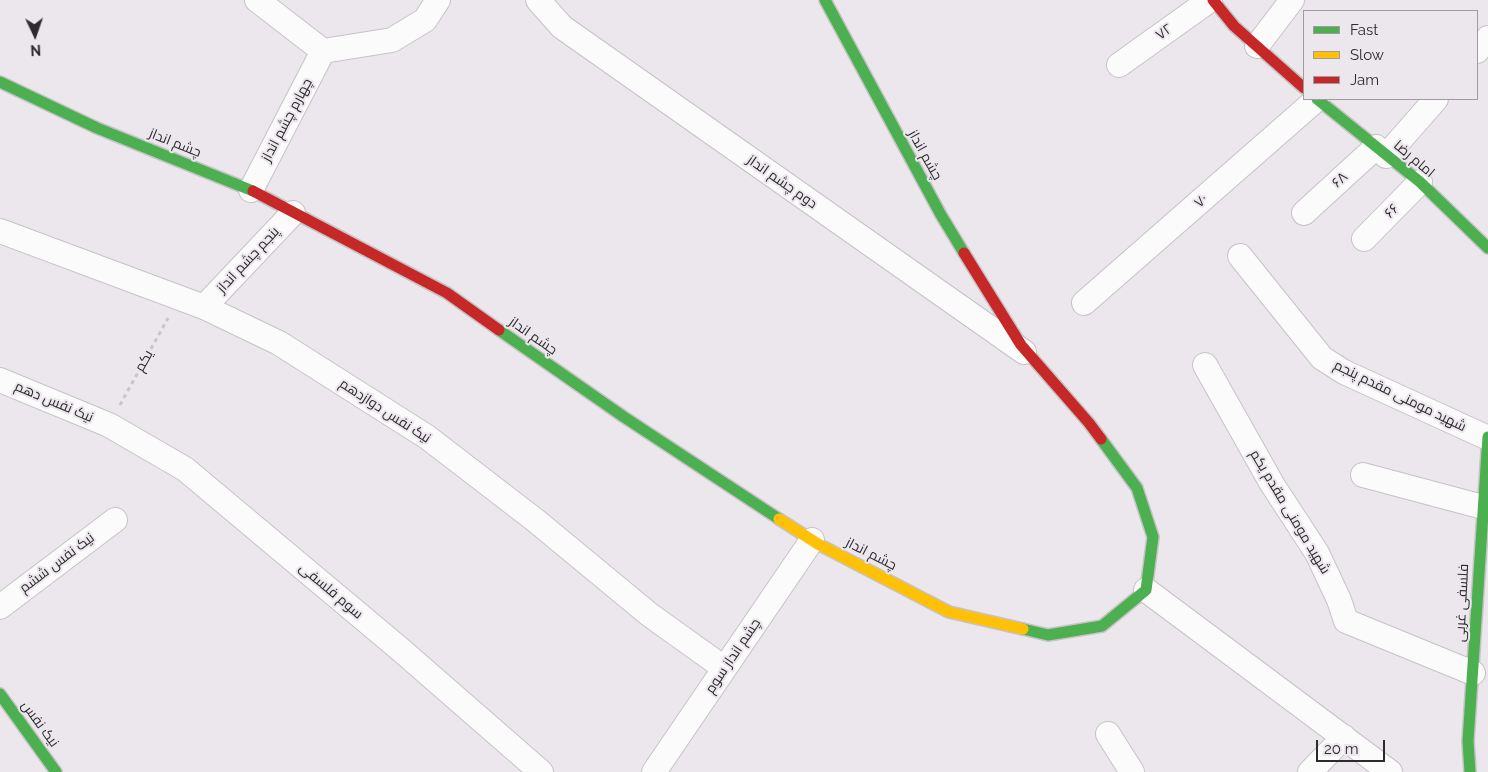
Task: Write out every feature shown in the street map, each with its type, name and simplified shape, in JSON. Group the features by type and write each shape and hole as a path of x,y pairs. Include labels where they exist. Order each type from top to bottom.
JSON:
{"street":[{"path":"257,0 323,51 392,40 425,20 438,0"},
{"name":"دوم چشم انداز","path":"538,0 562,27 1031,357"},
{"name":"چشم انداز","path":"0,82 97,128 251,190 447,293 624,417 812,540 949,612 1048,635 1102,626 1146,590 1153,537 1138,488 1089,423 1020,345 941,215 825,0"},
{"name":"۷۲","path":"1119,65 1210,0"},
{"path":"1213,0 1234,26 1303,87"},
{"path":"1257,46 1292,0"},
{"path":"1478,50 1488,38"},
{"name":"چهارم چشم انداز","path":"251,190 323,51"},
{"name":"۷۰","path":"1084,303 1316,100"},
{"name":"امام رضا","path":"1318,100 1420,182 1488,248"},
{"name":"۶۸","path":"1304,213 1381,151 1435,100"},
{"name":"۶۶","path":"1364,239 1420,182"},
{"name":"پنجم چشم انداز","path":"204,307 293,213"},
{"name":"نیک نفس دوازدهم","path":"0,232 204,307 279,343 427,436 650,615 724,668"},
{"name":"شهید مومنی مقدم پنجم","path":"1240,256 1322,358 1344,372 1488,438"},
{"name":"شهید مومنی مقدم یکم","path":"1206,365 1272,484 1317,553 1339,600 1346,621 1473,673"},
{"name":"نیک نفس دهم","path":"0,380 109,425"},
{"name":"سوم فلسفی","path":"109,425 185,469 401,650 541,772"},
{"name":"فلسفی غربی","path":"1470,772 1468,741 1484,548 1483,507 1488,438"},
{"path":"1363,475 1483,507"},
{"name":"نیک نفس ششم","path":"0,607 115,520"},
{"name":"چشم انداز سوم","path":"654,772 812,540"},
{"path":"1146,590 1390,772"},
{"name":"نیک نفس","path":"0,694 56,772"},
{"path":"1108,734 1132,772"},
{"path":"1310,772 1344,737"}],"path":[{"name":"یکم","path":"109,425 179,298"}],"traffic: fast":[{"path":"825,0 941,215 964,253"},
{"path":"0,82 97,128 253,191"},
{"path":"1318,100 1420,182 1488,248"},
{"path":"499,330 624,417 779,519"},
{"path":"1470,772 1468,741 1488,437"},
{"path":"1023,629 1048,635 1102,626 1146,590 1153,537 1137,488 1101,439"},
{"path":"0,694 56,772"}],"traffic: slow":[{"path":"779,519 818,544 949,612 1023,629"}],"traffic: jam":[{"path":"1213,0 1234,26 1303,87"},
{"path":"253,191 447,293 499,330"},
{"path":"964,253 1021,345 1101,439"}]}
